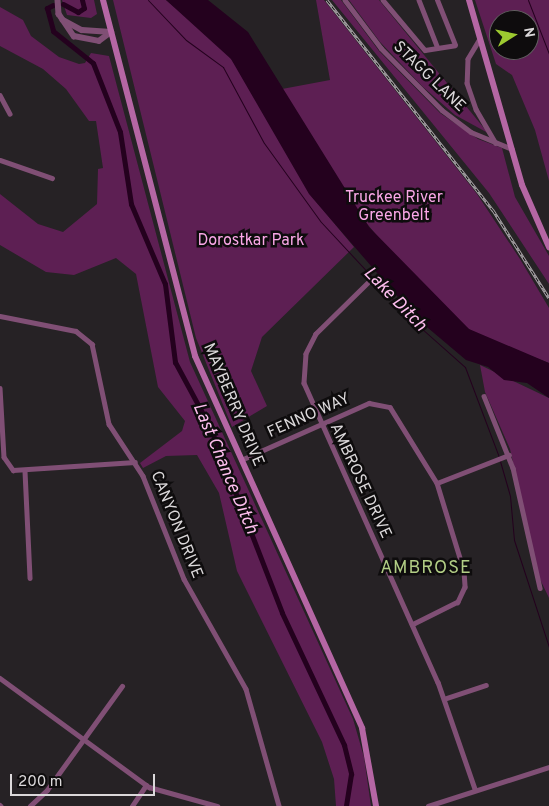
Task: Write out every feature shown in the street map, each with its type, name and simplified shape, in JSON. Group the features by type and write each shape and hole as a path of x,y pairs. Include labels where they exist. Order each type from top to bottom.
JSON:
{"main road":[{"name":"MAYBERRY DRIVE","path":"102,0 192,346 241,460 362,728 376,806"},
{"path":"469,0 530,205 549,247"}],"street":[{"path":"58,0 62,19 70,34 85,40 99,41 111,32"},
{"name":"STAGG LANE","path":"345,0 381,48 430,100 463,127 513,149"},
{"path":"383,0 422,49 455,42 436,0"},
{"path":"419,0 436,46"},
{"path":"62,19 82,30 111,32"},
{"path":"481,38 468,59 467,83 476,109 496,143"},
{"path":"0,95 10,114"},
{"path":"0,160 52,178"},
{"name":"AMBROSE DRIVE","path":"368,283 321,328 308,347 304,383 444,699 475,789"},
{"name":"CANYON DRIVE","path":"0,318 76,332 89,340 106,418 135,462 184,579 246,689 280,806"},
{"path":"0,388 4,452 10,468 25,471 135,462"},
{"path":"484,396 509,455 540,588"},
{"name":"FENNO WAY","path":"241,460 369,403 385,404 410,434 437,483 459,546 464,587 453,606 412,625"},
{"path":"437,483 496,458 509,455"},
{"path":"25,471 30,578"},
{"path":"0,678 146,785 217,806"},
{"path":"444,699 486,685"},
{"path":"30,806 122,686"},
{"path":"428,806 475,789 549,767"},
{"path":"132,806 146,785"}],"green space":[{"path":"62,0 94,0 97,14 91,18 67,15"},
{"name":"Dorostkar Park","path":"113,0 166,0 222,47 244,76 313,198 354,247 262,337 251,371 267,406 232,427 196,338"},
{"name":"Truckee River Greenbelt","path":"316,0 324,0 477,194 520,259 549,308 549,363 478,336 461,323 387,248 350,203 282,89 330,80"},
{"path":"332,0 341,0 379,51 440,113 478,139 502,148 515,197 549,256 549,284 489,193"},
{"path":"349,0 379,0 488,133 455,115 423,87 380,42"},
{"path":"475,0 549,0 549,181 535,130 512,75 496,64 495,60 539,60 539,10 489,10 489,43"},
{"path":"0,7 23,20 31,36 59,57 79,64 85,63 91,53 109,56 190,362 353,719 364,757 371,806 336,806 334,779 322,742 237,571 219,493 197,455 166,456 143,468 140,463 182,431 185,421 158,387 136,274 116,258 74,275 46,272 0,245 0,194 38,224 63,232 97,204 98,169 103,168 96,121 89,121 66,89 43,69 0,46"},
{"path":"480,365 549,398 549,598 538,575 510,449 485,392"}],"shaded area":[{"path":"166,0 208,0 248,32 369,227 469,329 549,363 549,398 527,383 504,380 488,367 466,360 415,317 309,194 231,59"}],"waterway":[{"name":"Last Chance Ditch","path":"63,4 78,12 84,8 82,0"},
{"name":"Lake Ditch","path":"148,0 186,40 223,67 264,143 321,222 412,320 465,367 499,457"},
{"path":"528,0 549,54"},
{"name":"Last Chance Ditch","path":"53,5 47,8 53,31 93,63 120,132 131,204 165,284 175,362 210,427 282,613 344,745 351,774 346,806"},
{"name":"Lake Ditch","path":"500,461 510,496 514,540 549,647"}],"railway":[{"path":"327,0 493,210 549,298"}],"district":[{"name":"AMBROSE","path":"426,569"}]}
